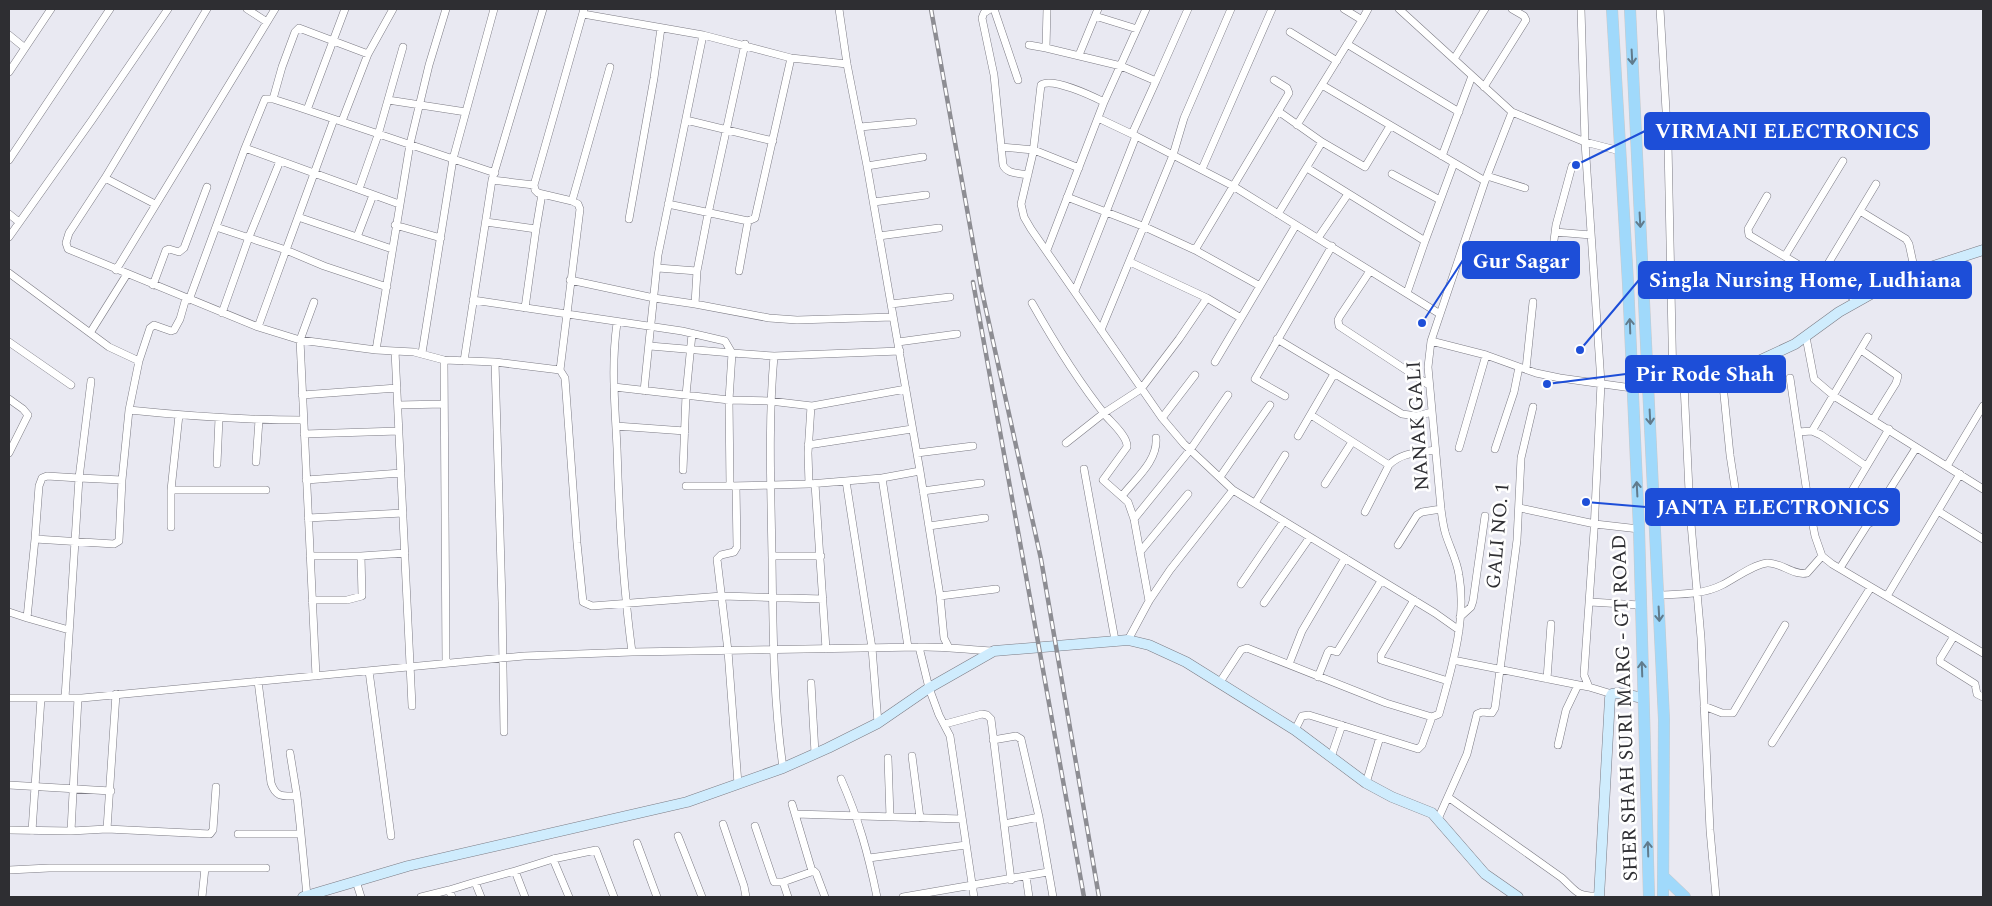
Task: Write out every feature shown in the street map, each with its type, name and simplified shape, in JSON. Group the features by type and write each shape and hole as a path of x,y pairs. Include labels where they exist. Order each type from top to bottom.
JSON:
{"main road":[{"name":"SHER SHAH SURI MARG - GT ROAD","path":"1612,9 1638,529 1649,897"},
{"name":"SHER SHAH SURI MARG - GT ROAD","path":"1630,9 1664,719 1663,897"},
{"path":"1664,876 1685,897"}],"street":[{"path":"9,160 110,9"},
{"path":"9,237 168,9"},
{"path":"207,9 105,178 68,233 66,242 68,249 222,313 300,340 422,354 444,360 495,362 560,370"},
{"path":"247,9 267,22"},
{"path":"116,270 275,9"},
{"path":"307,110 332,41 346,9"},
{"path":"342,121 368,54 392,9"},
{"path":"376,350 395,225 410,144 419,104 446,9"},
{"path":"422,354 453,159 494,9"},
{"path":"464,361 494,177 543,9"},
{"path":"839,9 847,64 874,202 917,452 940,596 944,638 948,646"},
{"path":"990,9 984,13 982,18 994,74 1000,147 1005,169 1009,172 1028,175"},
{"path":"994,9 1018,80"},
{"path":"1046,48 1047,9"},
{"path":"1047,250 1104,102 1146,9"},
{"path":"1075,291 1134,135 1188,9"},
{"path":"1101,330 1173,155 1184,118 1231,9"},
{"path":"1202,169 1272,9"},
{"path":"1344,9 1362,20"},
{"path":"1297,125 1368,9"},
{"path":"1399,9 1512,112 1585,142 1620,151"},
{"path":"1454,59 1485,9"},
{"path":"1484,87 1526,20 1524,16 1512,9"},
{"path":"1581,9 1585,142 1601,383 1595,524 1584,675 1589,686"},
{"path":"1660,9 1679,385 1698,594 1710,830 1716,897"},
{"path":"9,72 48,10"},
{"path":"823,599 722,596 592,606 583,602 565,378 560,370 580,209 578,204 572,201 536,191 534,185 584,11 745,44 791,58 847,64"},
{"path":"1079,55 1096,12 1137,29"},
{"path":"273,99 282,67 297,30 301,28 368,54"},
{"path":"629,219 661,28"},
{"path":"1290,32 1337,61"},
{"path":"9,35 25,48"},
{"path":"644,391 658,255 702,35"},
{"path":"695,304 697,272 708,214 745,44"},
{"path":"1347,44 1459,112"},
{"path":"1030,45 1121,66 1156,81"},
{"path":"359,189 378,135 403,47"},
{"path":"739,271 748,221 756,215 791,58"},
{"path":"572,201 610,67"},
{"path":"1442,156 1472,76"},
{"path":"1195,250 1289,91 1274,80"},
{"path":"1104,102 1050,83 1044,83 1040,87 1034,150 1021,204 1027,222 1141,389 1162,418 1190,450 1233,490 1414,600 1459,630"},
{"path":"1322,85 1454,163 1486,179 1525,188"},
{"path":"36,539 114,544 119,541 122,480 129,410 150,328 154,325 171,331 174,330 180,320 263,101 267,98 410,144 453,159 494,177 534,185"},
{"path":"388,100 466,112"},
{"path":"1278,112 1322,142 1365,167 1390,126"},
{"name":"NANAK GALI","path":"1432,716 1439,714 1453,660 1460,617 1459,574 1445,532 1440,509 1428,368 1431,341 1486,179 1512,112"},
{"path":"1098,118 1233,186 1440,314"},
{"path":"258,327 334,119"},
{"path":"686,120 773,141"},
{"path":"860,127 913,122"},
{"path":"1278,214 1322,142"},
{"path":"1000,147 1034,150 1078,168"},
{"path":"245,148 399,204"},
{"path":"867,166 923,157"},
{"path":"222,313 249,238 280,161"},
{"path":"1784,256 1843,161"},
{"path":"1407,293 1454,163"},
{"path":"1462,250 1535,271 1548,272 1551,268 1555,232 1572,166"},
{"path":"1307,168 1425,241"},
{"path":"1392,174 1440,200"},
{"path":"105,178 156,204"},
{"path":"1820,277 1876,184"},
{"path":"154,285 166,250 179,252 184,248 207,187"},
{"path":"525,308 542,194"},
{"path":"1318,238 1348,194"},
{"path":"357,237 373,195"},
{"path":"874,202 926,195"},
{"path":"1767,196 1747,232 1749,235 1860,301"},
{"path":"1067,197 1106,211 1195,250 1260,286"},
{"path":"668,204 748,221"},
{"path":"1860,211 1906,239 1909,244 1915,272"},
{"path":"9,214 19,222"},
{"path":"298,217 392,249"},
{"path":"486,222 536,229"},
{"path":"395,225 440,238"},
{"path":"1215,362 1296,225"},
{"path":"216,227 286,250 324,266 386,287"},
{"path":"879,236 939,228"},
{"path":"1555,232 1591,235"},
{"path":"1285,396 1256,379 1277,339 1332,246"},
{"path":"1431,341 1486,355 1560,378 1632,388 1679,385 1722,375 1785,350 1840,312 1915,272 1983,250"},
{"path":"1130,262 1207,298 1241,318"},
{"path":"658,268 697,272"},
{"path":"1370,271 1340,316 1338,326 1429,385"},
{"path":"9,273 109,347 140,362"},
{"path":"90,333 127,274"},
{"path":"570,280 654,298 778,319 893,317"},
{"path":"891,304 950,297"},
{"path":"1066,443 1104,413 1141,389 1207,298"},
{"path":"473,300 692,334 725,341 732,353 729,400 736,547 734,552 721,555 717,560 728,651 738,784"},
{"path":"314,302 300,340 316,676"},
{"path":"1495,448 1523,368 1533,302"},
{"path":"1032,303 1050,335 1127,443 1127,448 1103,480 1128,502 1134,519 1149,601"},
{"path":"617,323 614,348 614,388 620,531 632,652"},
{"path":"683,470 686,395 692,334"},
{"path":"898,342 957,334"},
{"path":"1806,337 1814,379 1834,396 1983,488"},
{"path":"1812,431 1868,337"},
{"path":"1277,339 1402,414 1417,416 1432,412"},
{"path":"9,342 71,385"},
{"path":"650,346 690,351 774,356 900,351"},
{"path":"1861,350 1898,376 1896,383 1873,420"},
{"path":"395,351 412,706"},
{"path":"1459,448 1486,355"},
{"path":"774,356 770,401 772,598 778,732 783,768"},
{"path":"444,360 446,663"},
{"path":"495,362 504,732"},
{"path":"1298,436 1334,374"},
{"path":"1162,418 1195,375"},
{"path":"1722,375 1730,455 1738,507"},
{"path":"1790,378 1808,500 1816,543 1822,556 1886,596 1983,652"},
{"path":"65,698 79,478 91,382"},
{"path":"302,395 397,388"},
{"path":"614,388 811,406 906,389"},
{"path":"1134,519 1190,450 1228,395"},
{"path":"9,399 23,409 28,416 9,453"},
{"path":"398,406 444,404"},
{"path":"1220,478 1270,405"},
{"path":"811,406 808,445 821,556 826,649"},
{"path":"1947,466 1983,406"},
{"name":"GALI NO. 1","path":"1448,798 1467,754 1477,714 1482,712 1492,713 1495,708 1520,508 1521,458 1533,408"},
{"path":"129,410 179,416 303,420"},
{"path":"1310,415 1389,465"},
{"path":"171,527 172,490 179,416"},
{"path":"217,464 219,418"},
{"path":"256,462 259,420"},
{"path":"616,426 685,431"},
{"path":"808,445 912,429"},
{"path":"1870,523 1844,504 1888,430"},
{"path":"304,434 399,431"},
{"path":"1798,432 1812,431 1866,466"},
{"path":"1122,496 1154,455 1156,438"},
{"path":"1325,484 1352,442"},
{"path":"917,452 973,446"},
{"path":"1840,568 1916,448"},
{"path":"1364,512 1389,465 1402,455 1435,450"},
{"path":"1255,503 1285,455"},
{"path":"1084,469 1115,640"},
{"path":"686,486 812,484 882,478 920,471"},
{"path":"306,480 401,473"},
{"path":"1886,596 1960,474"},
{"path":"27,618 36,539 39,486 42,478 46,476 122,480"},
{"path":"882,478 908,647"},
{"path":"846,481 872,648 878,723"},
{"path":"923,491 981,483"},
{"path":"172,490 266,490"},
{"path":"1128,640 1149,601 1170,570 1233,490"},
{"path":"1140,552 1188,494"},
{"path":"1654,515 1808,500"},
{"path":"1520,508 1595,524 1638,529"},
{"path":"1398,545 1417,515 1422,512 1440,509"},
{"path":"1938,511 1983,539"},
{"path":"308,518 403,513"},
{"path":"1460,617 1474,601 1485,516"},
{"path":"929,526 985,518"},
{"path":"1241,584 1284,521"},
{"path":"1264,603 1310,537"},
{"path":"310,556 405,554"},
{"path":"312,600 347,600 362,596 361,556"},
{"path":"772,556 821,556"},
{"path":"1658,595 1698,594 1766,563 1775,564 1800,574 1808,573 1822,556"},
{"path":"1289,664 1302,631 1345,558"},
{"path":"1318,677 1328,652 1330,650 1337,652 1381,581"},
{"path":"1772,742 1871,586"},
{"path":"940,596 996,589"},
{"path":"1414,600 1381,655 1381,660 1448,681"},
{"path":"1590,602 1640,605"},
{"path":"9,612 70,630"},
{"path":"1546,679 1551,624"},
{"path":"1704,706 1722,713 1733,713 1785,625"},
{"path":"1954,636 1940,662 1975,684 1977,694 1983,697"},
{"path":"9,698 78,698 502,658 632,652 919,646 948,646 955,649 994,651 1128,640 1149,645 1186,662 1295,730 1366,784 1392,797 1421,808 1438,818 1485,874 1518,897"},
{"path":"919,646 931,692 950,736 974,897"},
{"path":"1220,682 1239,653 1244,648 1251,649 1386,703 1432,716 1422,745 1418,749 1305,715 1300,719 1295,730"},
{"path":"290,753 301,834 305,896 359,890 408,866 687,802 783,768 878,723 931,692 994,651"},
{"path":"1453,660 1589,686 1612,694 1618,693 1643,698"},
{"path":"369,671 391,836"},
{"path":"258,681 273,790 282,796 297,796"},
{"path":"811,683 815,754"},
{"path":"1558,745 1566,710 1578,684"},
{"path":"107,829 116,694"},
{"path":"1438,818 1448,798 1562,878 1579,894 1599,897 1609,702 1612,694"},
{"path":"32,831 41,698"},
{"path":"71,831 78,698"},
{"path":"945,724 984,714 991,719 1011,880"},
{"path":"1331,757 1342,725"},
{"path":"993,740 1016,736 1021,739 1039,817 1053,897"},
{"path":"1366,784 1380,737"},
{"path":"912,756 920,818"},
{"path":"888,758 890,817"},
{"path":"840,780 857,816 869,858 877,897"},
{"path":"9,785 111,791"},
{"path":"9,830 71,831 107,829 210,834 213,830 216,787"},
{"path":"792,804 812,871 816,873 825,897"},
{"path":"795,814 962,819"},
{"path":"1004,824 1039,817"},
{"path":"722,824 744,886 746,897"},
{"path":"755,826 774,882 777,884 784,882 812,871"},
{"path":"238,834 301,834"},
{"path":"678,836 702,897"},
{"path":"637,843 657,897"},
{"path":"869,858 966,845"},
{"path":"421,897 553,859 596,850 614,897"},
{"path":"553,859 569,897"},
{"path":"9,870 49,868 266,868"},
{"path":"202,897 206,868"},
{"path":"515,871 525,897"},
{"path":"903,897 1011,880 1048,872"},
{"path":"1026,876 1029,897"},
{"path":"475,882 481,897"},
{"path":"784,882 788,897"},
{"path":"449,890 452,897"}],"railway":[{"path":"931,9 981,287 1041,559 1099,897"},
{"path":"973,282 1084,897"}],"place":[{"name":"VIRMANI ELECTRONICS","path":"1576,165"},
{"name":"Gur Sagar","path":"1422,323"},
{"name":"Singla Nursing Home, Ludhiana","path":"1580,350"},
{"name":"Pir Rode Shah","path":"1547,384"},
{"name":"JANTA ELECTRONICS","path":"1586,502"}]}
